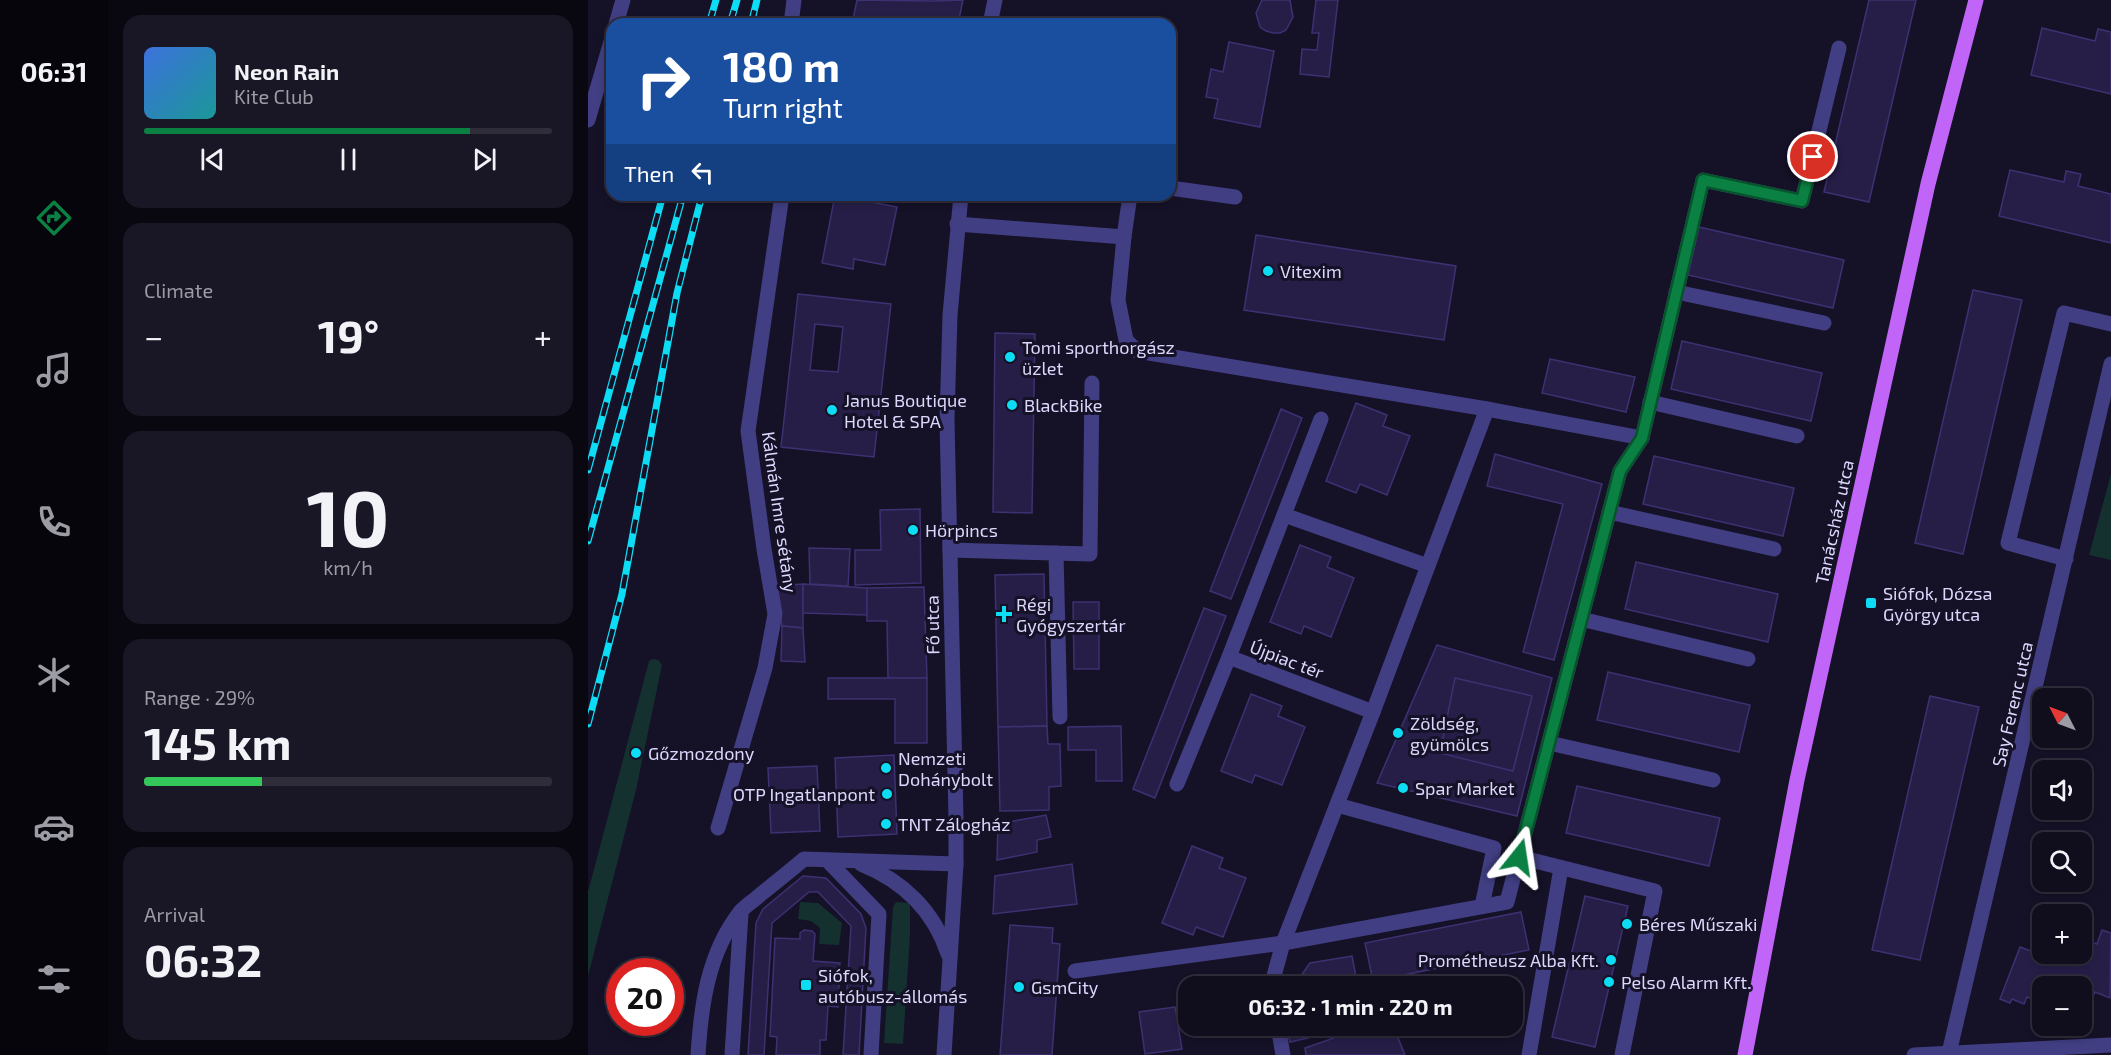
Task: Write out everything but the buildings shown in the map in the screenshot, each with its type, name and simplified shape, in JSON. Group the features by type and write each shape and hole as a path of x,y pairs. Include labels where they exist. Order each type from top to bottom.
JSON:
{"main road":[{"name":"Tanácsház utca","path":"1745,1055 1807,733 1928,184 1976,0"}],"street":[{"path":"618,18 623,0"},
{"path":"792,18 794,0"},
{"path":"991,18 995,0"},
{"path":"1075,970 1283,943 1507,902 1620,471 1642,438 1703,180 1802,201 1839,48"},
{"path":"588,120 606,58"},
{"path":"1176,189 1235,197"},
{"name":"Kálmán Imre sétány","path":"718,828 765,668 775,614 748,430 781,201"},
{"name":"Fő utca","path":"944,1055 956,864 947,420 950,315 960,201"},
{"path":"1129,201 1118,300 1126,340 1137,351 1486,409 1642,438"},
{"path":"957,224 1124,237"},
{"path":"1676,292 1824,323"},
{"path":"2066,559 2008,543 2064,313 2111,324"},
{"name":"Say Ferenc utca","path":"1949,1053 2111,364"},
{"path":"950,550 1090,554 1092,383"},
{"path":"1650,402 1797,436"},
{"path":"1274,976 1283,943 1373,712 1486,409"},
{"name":"Újpiac tér","path":"1321,419 1229,657 1373,712"},
{"path":"1609,512 1774,549"},
{"path":"1284,515 1428,566"},
{"path":"1056,553 1060,717"},
{"path":"1581,619 1748,658"},
{"path":"1177,784 1229,657"},
{"path":"1549,743 1713,780"},
{"path":"1337,805 1494,848 1482,906"},
{"path":"1519,857 1655,891 1622,1055"},
{"path":"698,1055 701,1007 715,957 741,911 804,859 956,864"},
{"path":"827,860 879,914 871,1055"},
{"path":"852,861 881,874 909,893 922,906 942,938 950,963"},
{"path":"1529,1055 1561,867"},
{"path":"732,1055 741,911"},
{"path":"1280,1036 1283,1055"},
{"path":"1914,1055 2111,1045"}],"green space":[{"path":"2111,474 2111,560 2089,555"},
{"path":"658,660 662,665 636,790 588,976 588,892 649,661"},
{"path":"800,902 818,903 842,923 839,945 819,944 820,928 811,921 798,919"},
{"path":"896,902 910,903 903,1044 884,1043 893,907"}],"railway":[{"path":"711,18 716,0"},
{"path":"732,18 737,0"},
{"path":"752,18 757,0"},
{"path":"588,470 661,201"},
{"path":"588,541 681,201"},
{"path":"588,724 622,594 677,293 700,201"}],"place":[{"name":"Vitexim","path":"1268,271"},
{"name":"Tomi sporthorgász üzlet","path":"1010,357"},
{"name":"BlackBike","path":"1012,405"},
{"name":"Janus Boutique Hotel & SPA","path":"832,410"},
{"name":"Hörpincs","path":"913,530"},
{"name":"Siófok, Dózsa György utca","path":"1871,603"},
{"name":"Régi Gyógyszertár","path":"1004,614"},
{"name":"Zöldség, gyümölcs","path":"1398,733"},
{"name":"Gőzmozdony","path":"636,753"},
{"name":"Nemzeti Dohánybolt","path":"886,768"},
{"name":"Spar Market","path":"1403,788"},
{"name":"OTP Ingatlanpont","path":"887,794"},
{"name":"TNT Zálogház","path":"886,824"},
{"name":"Béres Műszaki","path":"1627,924"},
{"name":"Prométheusz Alba Kft.","path":"1611,960"},
{"name":"Pelso Alarm Kft.","path":"1609,982"},
{"name":"Siófok, autóbusz-állomás","path":"806,985"},
{"name":"GsmCity","path":"1019,987"}],"route":[{"path":"1519,857 1620,471 1642,438 1703,180 1802,201 1813,157"}]}
